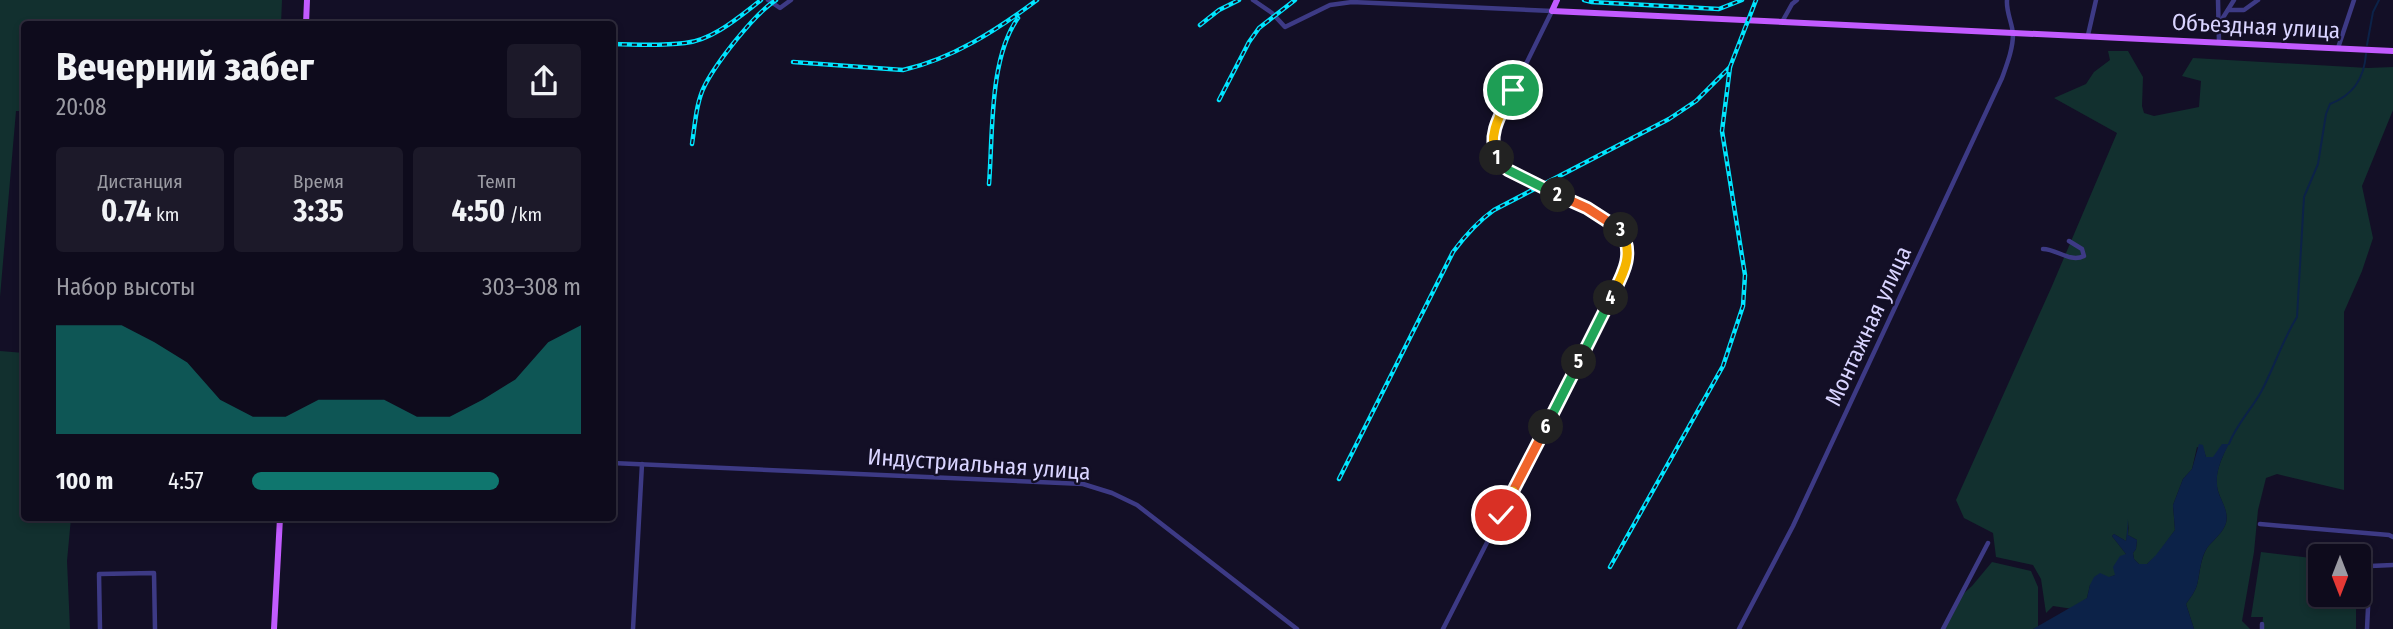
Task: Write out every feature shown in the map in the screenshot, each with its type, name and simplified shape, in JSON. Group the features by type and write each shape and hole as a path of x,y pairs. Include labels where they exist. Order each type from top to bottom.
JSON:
{"main road":[{"path":"306,21 307,0"},
{"path":"1552,10 1557,0"},
{"name":"Объездная улица","path":"1552,10 2393,51"},
{"path":"274,629 279,521"}],"street":[{"path":"768,0 779,8 792,0"},
{"path":"1253,0 1272,13 1285,27 1330,5 1352,2 1552,10 1495,127 1495,155 1508,170 1587,208 1620,229 1629,249 1622,277 1443,629"},
{"path":"1782,22 1791,4 1797,0"},
{"path":"2007,0 2007,14 2013,32"},
{"path":"2088,35 2095,0"},
{"path":"2218,0 2219,42"},
{"path":"2219,25 2234,0"},
{"path":"2228,10 2244,10 2258,0"},
{"path":"2338,48 2354,0"},
{"name":"Монтажная улица","path":"1739,629 1794,523 1985,118 2007,66 2013,32"},
{"path":"2043,249 2080,259 2084,256 2082,249 2069,240"},
{"name":"Индустриальная улица","path":"616,463 1083,484 1112,493 1136,505 1297,629"},
{"path":"633,629 642,464"},
{"path":"2260,524 2389,534 2393,537"},
{"path":"1943,629 1988,543"},
{"path":"2367,629 2370,566 2393,565"},
{"path":"100,629 99,574 154,573 155,629"}],"green space":[{"path":"0,0 282,0 281,21 21,21 21,111 16,111 0,297"},
{"path":"2108,51 2128,51 2143,77 2144,113 2154,116 2199,107 2201,81 2182,76 2193,58 2368,68 2393,67 2393,110 2362,186 2373,238 2344,312 2344,490 2277,474 2266,478 2258,510 2242,621 2250,629 2194,629 2186,604 2196,588 2207,548 2226,523 2226,511 2218,491 2217,479 2228,444 2222,445 2214,457 2206,457 2204,451 2197,447 2192,469 2183,479 2173,505 2175,530 2157,555 2147,564 2139,564 2134,559 2137,540 2128,535 2129,521 2126,541 2114,534 2112,536 2126,554 2115,575 2090,585 2087,598 2073,609 2053,606 2046,613 2041,579 2033,565 1996,557 1993,533 1964,518 1956,500 2117,133 2054,98 2086,84 2094,72 2110,60"},
{"path":"0,351 21,353 21,521 71,521 67,561 70,629 0,629"},
{"path":"2261,552 2308,558 2308,607 2356,607 2356,629 2262,629 2263,617 2251,617"},
{"path":"1992,562 2031,571 2038,587 2038,627 1945,629 1963,594"}],"water":[{"path":"2199,444 2203,445 2206,457 2213,457 2222,444 2229,444 2217,479 2226,523 2205,552 2196,588 2186,604 2194,629 2033,629 2087,598 2094,577 2100,573 2109,577 2115,575 2113,567 2120,556 2126,554 2112,536 2114,534 2126,541 2128,519 2128,535 2137,540 2134,559 2139,564 2147,564 2156,555 2175,530 2173,505 2183,479 2192,469"}],"waterway":[{"path":"2367,45 2373,12 2379,0"},
{"path":"2229,444 2261,392 2297,317 2304,197 2318,164 2330,104 2345,96 2356,85 2363,71 2366,54"}],"railway":[{"path":"616,44 658,45 695,41 725,27 761,0"},
{"path":"692,144 696,114 705,85 747,27 776,0"},
{"path":"793,62 903,70 956,51 1037,0"},
{"path":"1200,25 1219,10 1239,0"},
{"path":"1219,100 1259,28 1295,0"},
{"path":"1584,0 1719,9 1742,0"},
{"path":"1339,479 1453,252 1467,235 1494,210 1669,119 1696,101 1730,67 1756,0"},
{"path":"989,184 997,75 1002,54 1018,18"},
{"path":"1610,567 1723,366 1743,306 1745,275 1722,131 1730,67"}],"route":[{"path":"1501,515 1622,277 1629,249 1620,229 1587,208 1508,170 1499,161 1493,145 1495,127 1513,90"}]}
